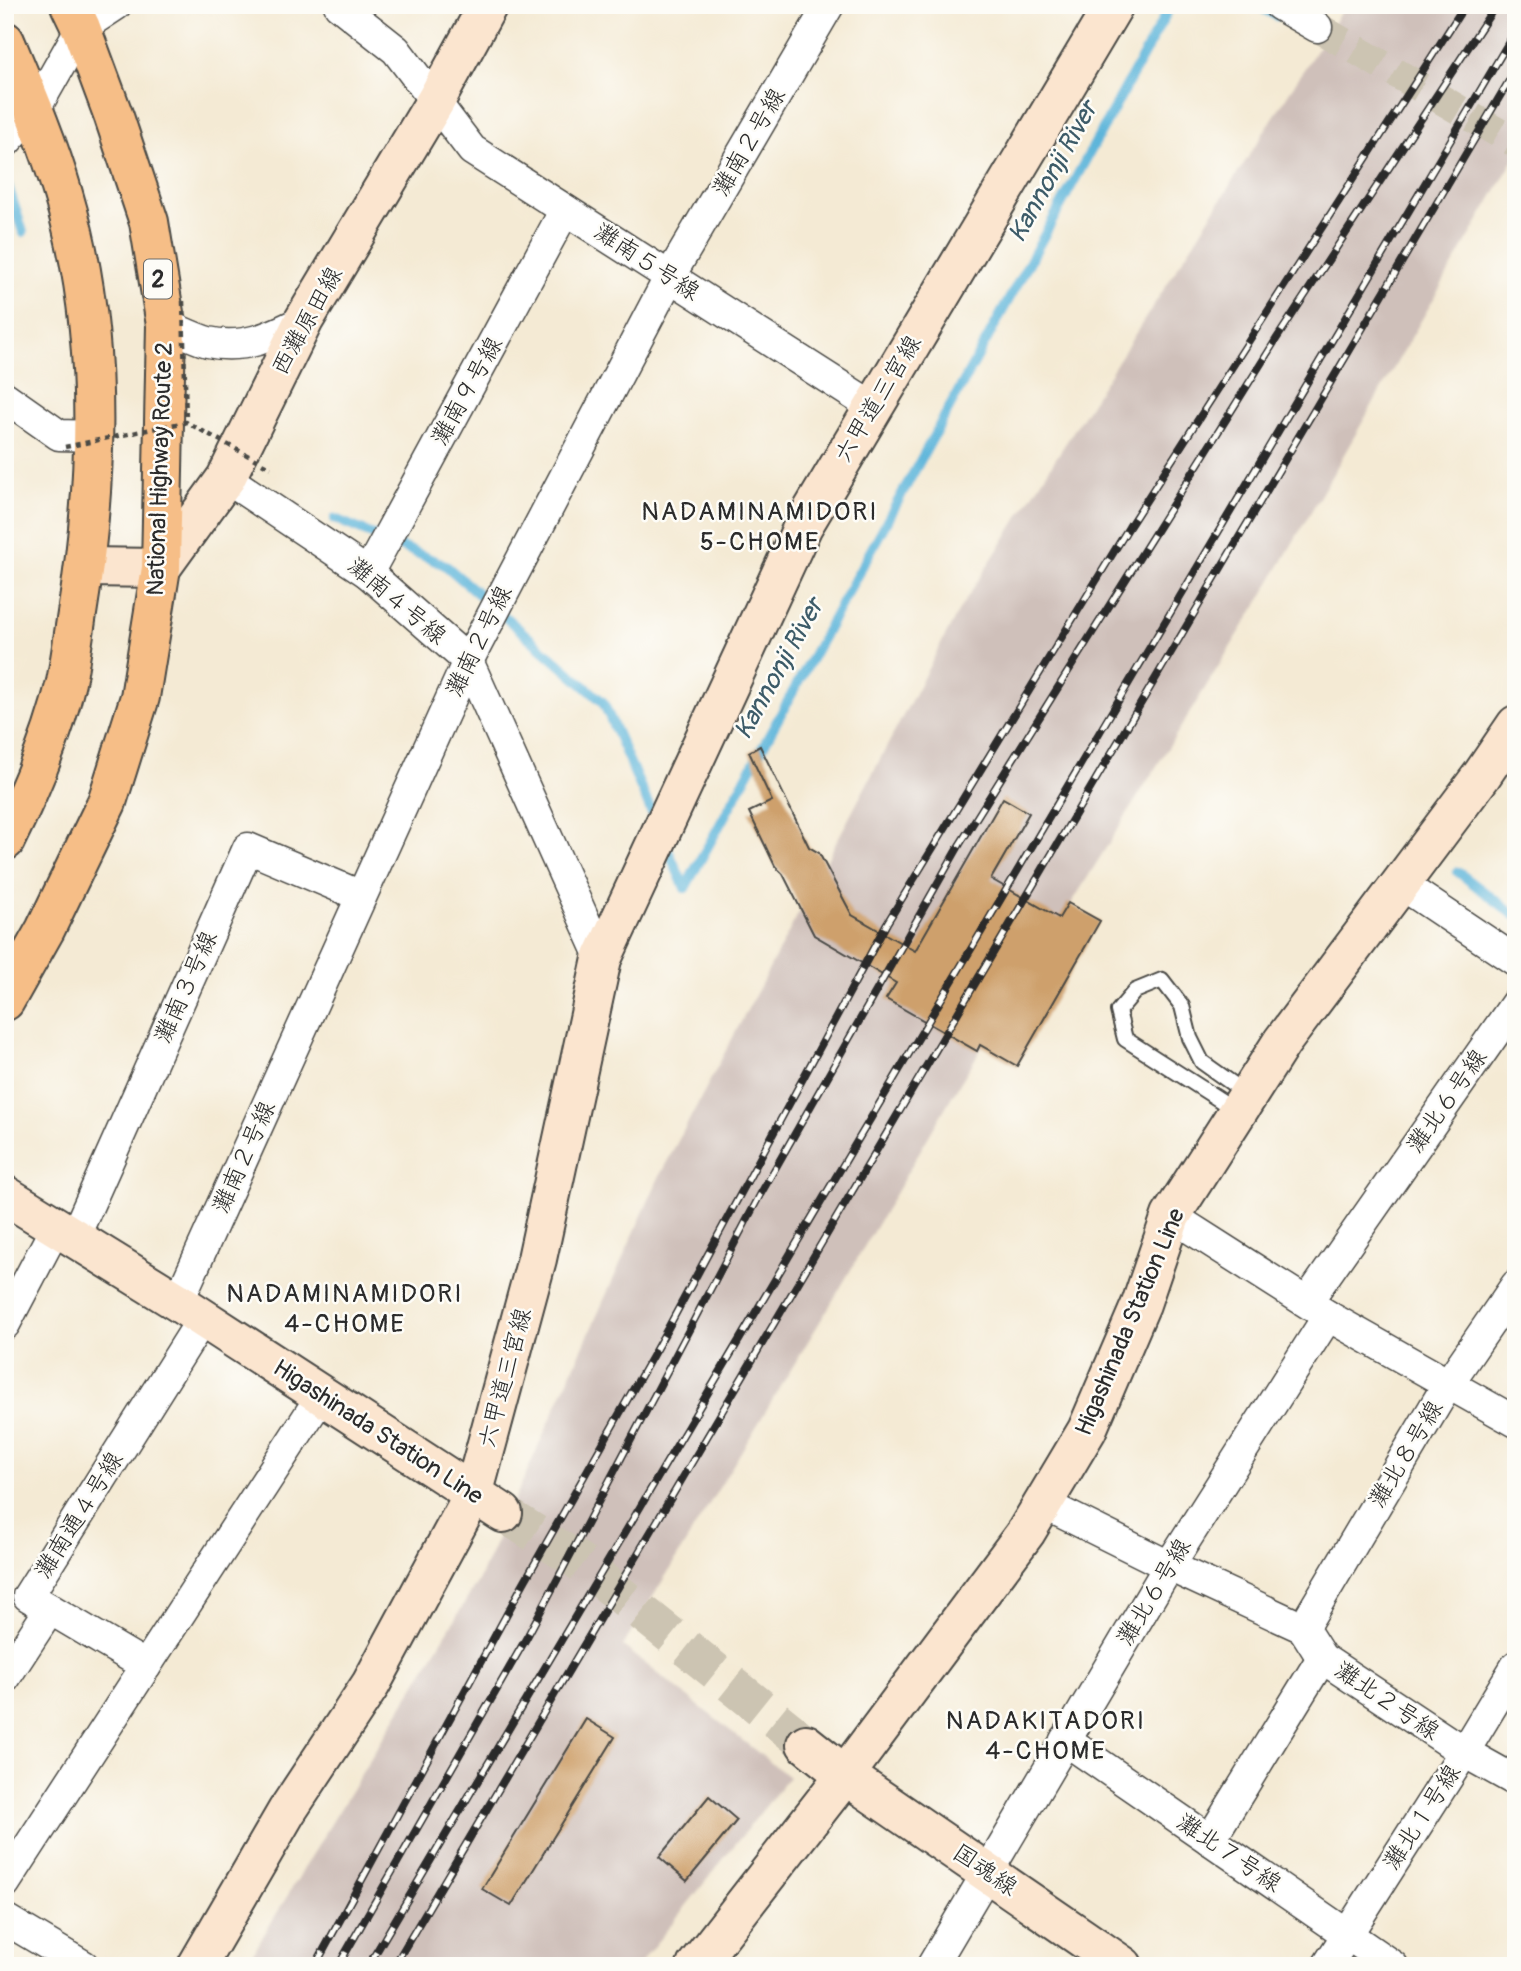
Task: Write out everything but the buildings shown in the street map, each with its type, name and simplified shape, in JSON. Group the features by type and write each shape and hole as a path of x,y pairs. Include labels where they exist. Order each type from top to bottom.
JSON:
{"highway":[{"name":"National Highway Route 2","path":"5,1001 45,930 107,802 140,697 162,568 174,313 149,222 75,17"},
{"path":"5,41 64,195 83,282 90,345 80,441 85,566 65,683 47,743 10,816"}],"street":[{"path":"5,144 34,111 75,17 116,5"},
{"name":"灘南５号線","path":"339,5 396,50 472,150 873,407"},
{"name":"西灘原田線","path":"162,568 226,478 304,320 436,100 488,5"},
{"name":"灘南２号線","path":"191,1310 361,896 483,630 670,276 829,5"},
{"name":"六甲道三宮線","path":"197,1966 287,1811 488,1504 537,1259 602,959 803,526 1114,5"},
{"path":"1279,5 1317,27"},
{"name":"灘南９号線","path":"371,567 565,210"},
{"path":"174,313 208,342 243,345 267,338 304,320"},
{"path":"5,397 59,435 80,441"},
{"name":"灘南４号線","path":"226,478 371,567 468,661 602,959"},
{"path":"85,566 162,568"},
{"name":"Higashinada Station Line","path":"696,1966 845,1775 1026,1532 1087,1430 1141,1304 1171,1216 1282,1042 1482,775 1516,724"},
{"name":"灘南３号線","path":"65,1233 248,848 361,896"},
{"path":"1401,884 1516,961"},
{"name":"灘北６号線","path":"932,1966 1169,1566 1317,1309 1516,1003"},
{"name":"Higashinada Station Line","path":"5,1195 191,1310 488,1504"},
{"path":"1171,1216 1317,1309 1516,1422"},
{"path":"5,1324 65,1233"},
{"name":"灘北８号線","path":"1303,1628 1448,1384 1516,1285"},
{"name":"灘南通４号線","path":"146,1666 29,1596 191,1310"},
{"path":"5,1883 322,1395"},
{"path":"1041,1503 1303,1628"},
{"path":"5,1678 50,1609"},
{"name":"灘北２号線","path":"1303,1628 1322,1658 1464,1752 1516,1781"},
{"path":"1210,1840 1322,1658"},
{"name":"灘北１号線","path":"1327,1966 1516,1666"},
{"name":"灘北７号線","path":"1065,1741 1393,1966"},
{"path":"806,1744 845,1775"},
{"name":"国魂線","path":"845,1775 1123,1966"},
{"path":"5,1919 84,1966"}],"lane":[{"path":"1162,980 1182,1006 1191,1038 1202,1062 1243,1103 1125,1039 1118,1011 1135,991 1162,980"}],"path":[{"path":"174,313 186,422"},
{"path":"80,441 186,422 271,468"}],"shaded area":[{"path":"1345,5 1516,5 1516,156 1264,593 952,1096 832,1302 623,1646 789,1777 638,1966 245,1966 478,1581 660,1175 958,612"}],"waterway":[{"name":"Kannonji River","path":"685,888 1171,5"},
{"name":"Kannonji River","path":"1256,5 1277,16"},
{"name":"Kannonji River","path":"5,177 23,232"},
{"name":"Kannonji River","path":"335,519 445,565 603,702 656,822"},
{"name":"Kannonji River","path":"666,846 685,888"},
{"path":"1458,872 1516,916"}],"tunnel":[{"path":"1317,27 1516,143"},
{"path":"503,1513 577,1560 806,1744"}],"railway":[{"path":"315,1966 522,1586 668,1328 887,923 1129,527 1465,5"},
{"path":"338,1966 527,1637 760,1195 960,844 1277,338 1496,5"},
{"path":"368,1966 1516,30"},
{"path":"394,1966 1516,69"}],"district":[{"name":"NADAMINAMIDORI 5-CHOME","path":"760,527"},
{"name":"NADAMINAMIDORI 4-CHOME","path":"345,1309"},
{"name":"NADAKITADORI 4-CHOME","path":"1046,1736"}]}
